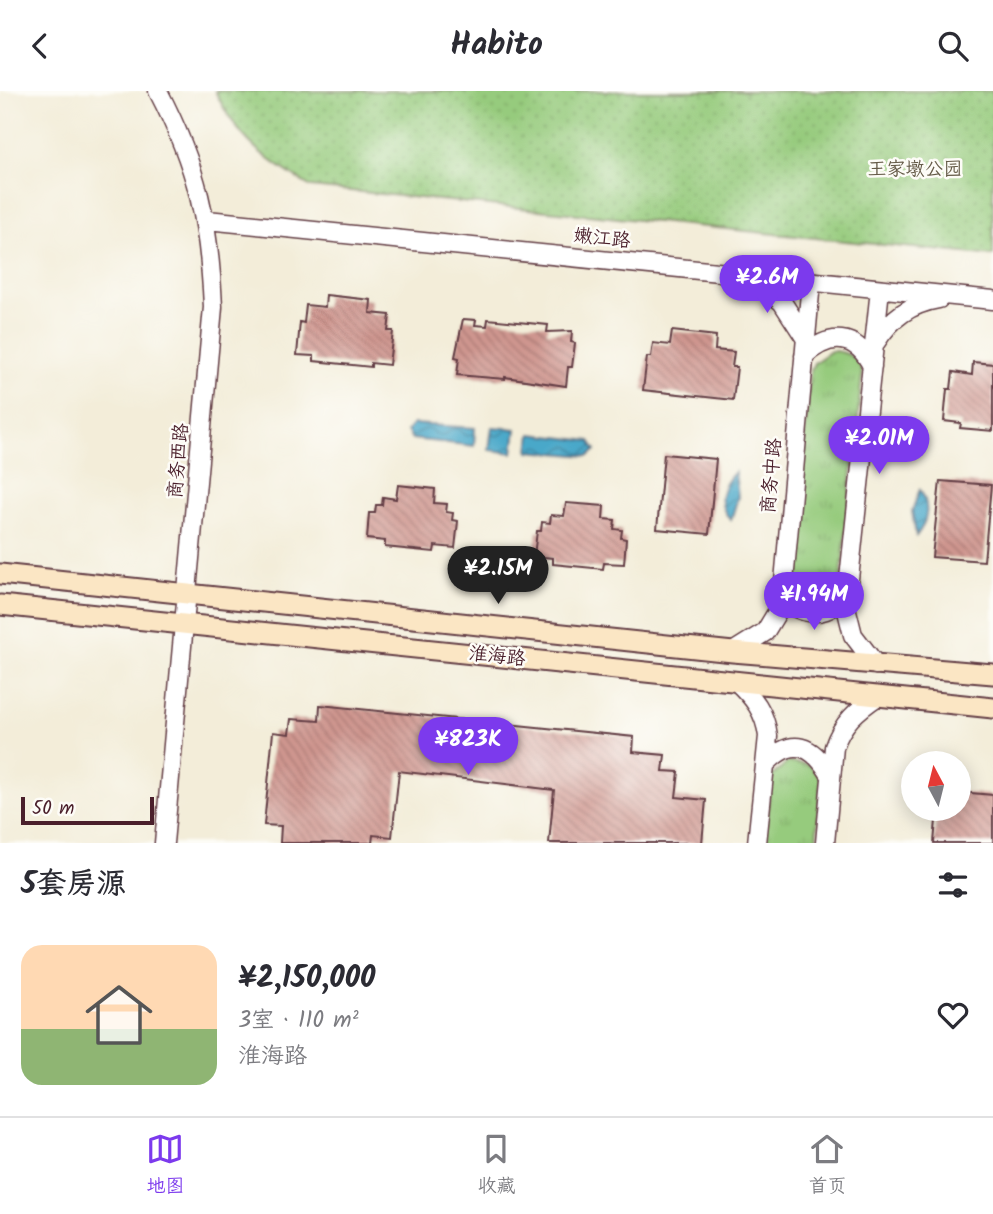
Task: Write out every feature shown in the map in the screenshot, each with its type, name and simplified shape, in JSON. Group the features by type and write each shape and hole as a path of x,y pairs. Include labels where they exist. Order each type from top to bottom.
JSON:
{"main road":[{"name":"淮海路","path":"0,574 733,652 993,674"},
{"name":"淮海路","path":"0,605 993,708"}],"street":[{"name":"商务西路","path":"158,91 192,168 206,220 213,306 164,843"},
{"name":"嫩江路","path":"206,220 993,300"},
{"path":"748,275 782,302 805,348 830,339 846,339 860,348 872,366"},
{"name":"商务中路","path":"733,652 752,642 774,621 782,604 811,282"},
{"path":"876,665 848,622 848,589 880,289"},
{"path":"874,345 884,328 909,308 954,296"},
{"path":"783,587 796,608 817,613 837,604 848,589"},
{"path":"736,681 760,707 766,722 765,765 757,843"},
{"path":"825,843 831,776 839,733 856,712 878,696"},
{"path":"765,765 783,750 806,748 816,754 831,776"}],"green space":[{"name":"王家墩公园","path":"215,91 993,91 993,256 311,187 267,158 244,136"},
{"path":"831,351 842,352 856,360 862,376 840,587 828,599 813,601 802,598 792,584 810,372 814,363"},
{"path":"788,762 809,765 821,778 816,843 764,843 771,777"}],"water":[{"path":"413,424 475,428 474,446 412,439 407,431"},
{"path":"492,427 516,429 513,453 489,450"},
{"path":"531,434 590,441 596,450 589,456 529,451"},
{"path":"735,472 738,497 731,520 723,508 722,496 726,484"},
{"path":"920,489 926,513 916,536 912,511"}],"building":[{"path":"326,295 371,300 370,313 390,315 388,331 393,331 389,365 371,363 371,367 314,361 314,356 297,355 300,322 304,323 306,305 325,307"},
{"path":"463,319 476,320 475,325 487,326 488,319 548,325 547,332 572,331 571,342 575,343 566,386 505,377 457,375 459,358 455,357"},
{"path":"672,331 716,336 715,350 734,352 732,367 737,367 733,400 643,390 647,357 651,357 653,343 670,345"},
{"path":"973,362 993,364 993,431 960,428 961,423 944,421 947,389 951,389 953,372 972,375"},
{"path":"664,454 716,459 709,534 657,529"},
{"path":"940,481 991,485 984,561 932,557"},
{"path":"398,485 435,489 434,503 447,504 446,512 453,513 452,520 458,521 455,548 435,546 434,552 385,547 385,541 367,539 369,513 375,513 376,505 382,505 383,497 396,499"},
{"path":"566,503 604,506 603,519 615,520 614,529 622,530 621,538 626,539 624,564 604,563 603,569 553,564 553,558 534,556 537,531 541,531 542,522 550,523 551,515 564,516"},
{"path":"320,705 634,737 633,752 665,755 663,771 679,772 676,797 706,800 702,843 549,843 554,790 399,771 392,837 373,835 372,843 280,843 281,826 264,825 273,732 289,734 291,719 319,721"},
{"path":"971,793 993,795 993,843 934,843 936,821 971,821"}]}
